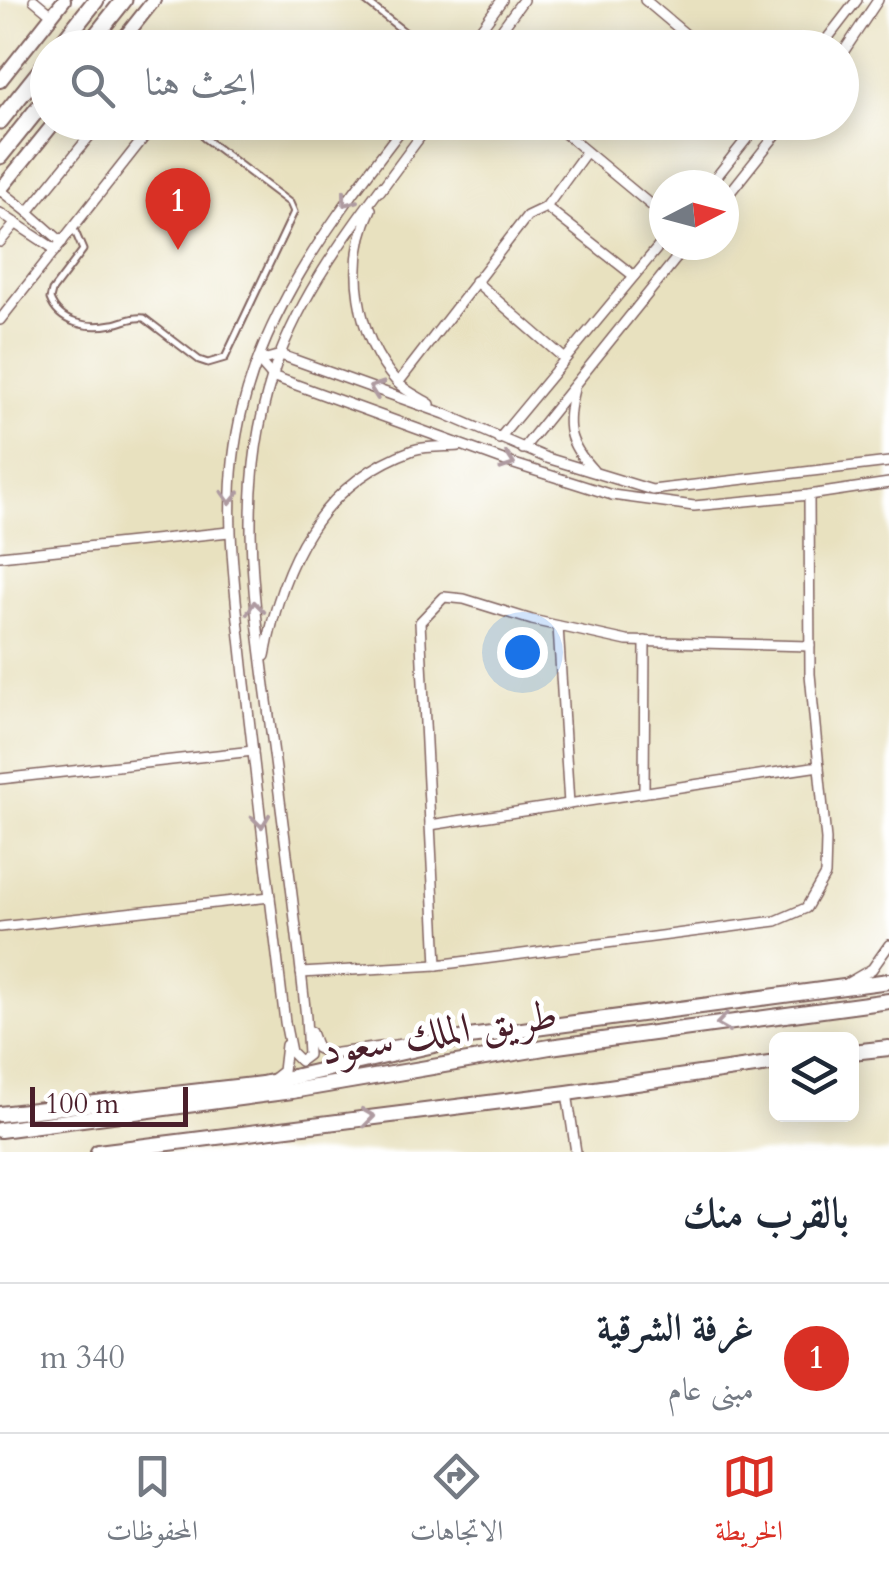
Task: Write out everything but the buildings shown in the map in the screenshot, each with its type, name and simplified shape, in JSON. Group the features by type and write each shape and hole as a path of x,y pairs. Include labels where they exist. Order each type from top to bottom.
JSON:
{"highway":[{"path":"72,30 96,0"},
{"path":"100,30 124,0"},
{"path":"0,121 30,84"},
{"path":"0,156 30,118"}],"main road":[{"path":"40,30 64,0"},
{"path":"130,30 154,0"},
{"path":"0,81 30,43"},
{"path":"0,190 40,140"},
{"path":"0,1114 262,1084 469,1037 889,981"},
{"name":"طريق الملك سعود","path":"0,1128 292,1091 550,1046 889,1001"},
{"path":"859,1051 889,1048"},
{"name":"طريق الملك سعود","path":"102,1152 567,1094 769,1064"},
{"path":"0,1128 161,1101 168,1095"}],"street":[{"path":"34,0 52,15"},
{"path":"480,30 502,0"},
{"path":"501,30 523,0"},
{"path":"644,0 680,30"},
{"path":"834,30 857,0"},
{"path":"858,30 878,0"},
{"path":"28,212 86,140"},
{"path":"0,320 142,140"},
{"path":"392,140 319,238 276,318 238,427 231,472 229,532 252,751 285,1022 291,1052 300,1061 308,1055 302,972 250,562 249,517 259,430 281,354 335,249 417,140"},
{"path":"572,140 649,204"},
{"path":"722,170 746,140"},
{"path":"739,181 772,140"},
{"path":"398,383 527,216 546,207 586,152"},
{"path":"382,187 360,230 357,282 366,330 398,383 445,414"},
{"path":"0,190 28,212 59,246"},
{"path":"546,207 634,276"},
{"path":"0,214 59,246"},
{"path":"0,242 16,223"},
{"path":"498,439 649,258"},
{"path":"524,449 676,260"},
{"path":"475,280 565,359"},
{"path":"259,361 281,354 445,414 524,449 652,490 889,462"},
{"path":"259,361 272,376 612,495 694,506 889,483"},
{"path":"575,384 567,426 576,452 594,472"},
{"path":"263,669 271,625 293,557 317,517 368,472 384,464 416,449 463,446"},
{"path":"302,972 437,965 776,921 806,908 825,875 826,840 810,646 810,495"},
{"path":"0,556 229,532"},
{"path":"437,965 420,622 444,596 627,641 810,646"},
{"path":"558,626 569,804"},
{"path":"644,792 646,642"},
{"path":"0,779 252,751"},
{"path":"430,825 819,766"},
{"path":"0,927 270,897"},
{"path":"842,987 872,969 889,945"},
{"path":"306,1018 317,1048 330,1054 469,1037"},
{"path":"262,1084 282,1071 286,1059 285,1022"},
{"path":"567,1094 576,1152"}],"lane":[{"path":"364,0 402,30"},
{"path":"74,229 83,250 52,290 50,299 60,315 80,325 99,326 137,316 199,360 208,363 225,358 294,212 290,202 207,140"}],"place":[{"name":"غرفة الشرقية","path":"178,250"}]}
